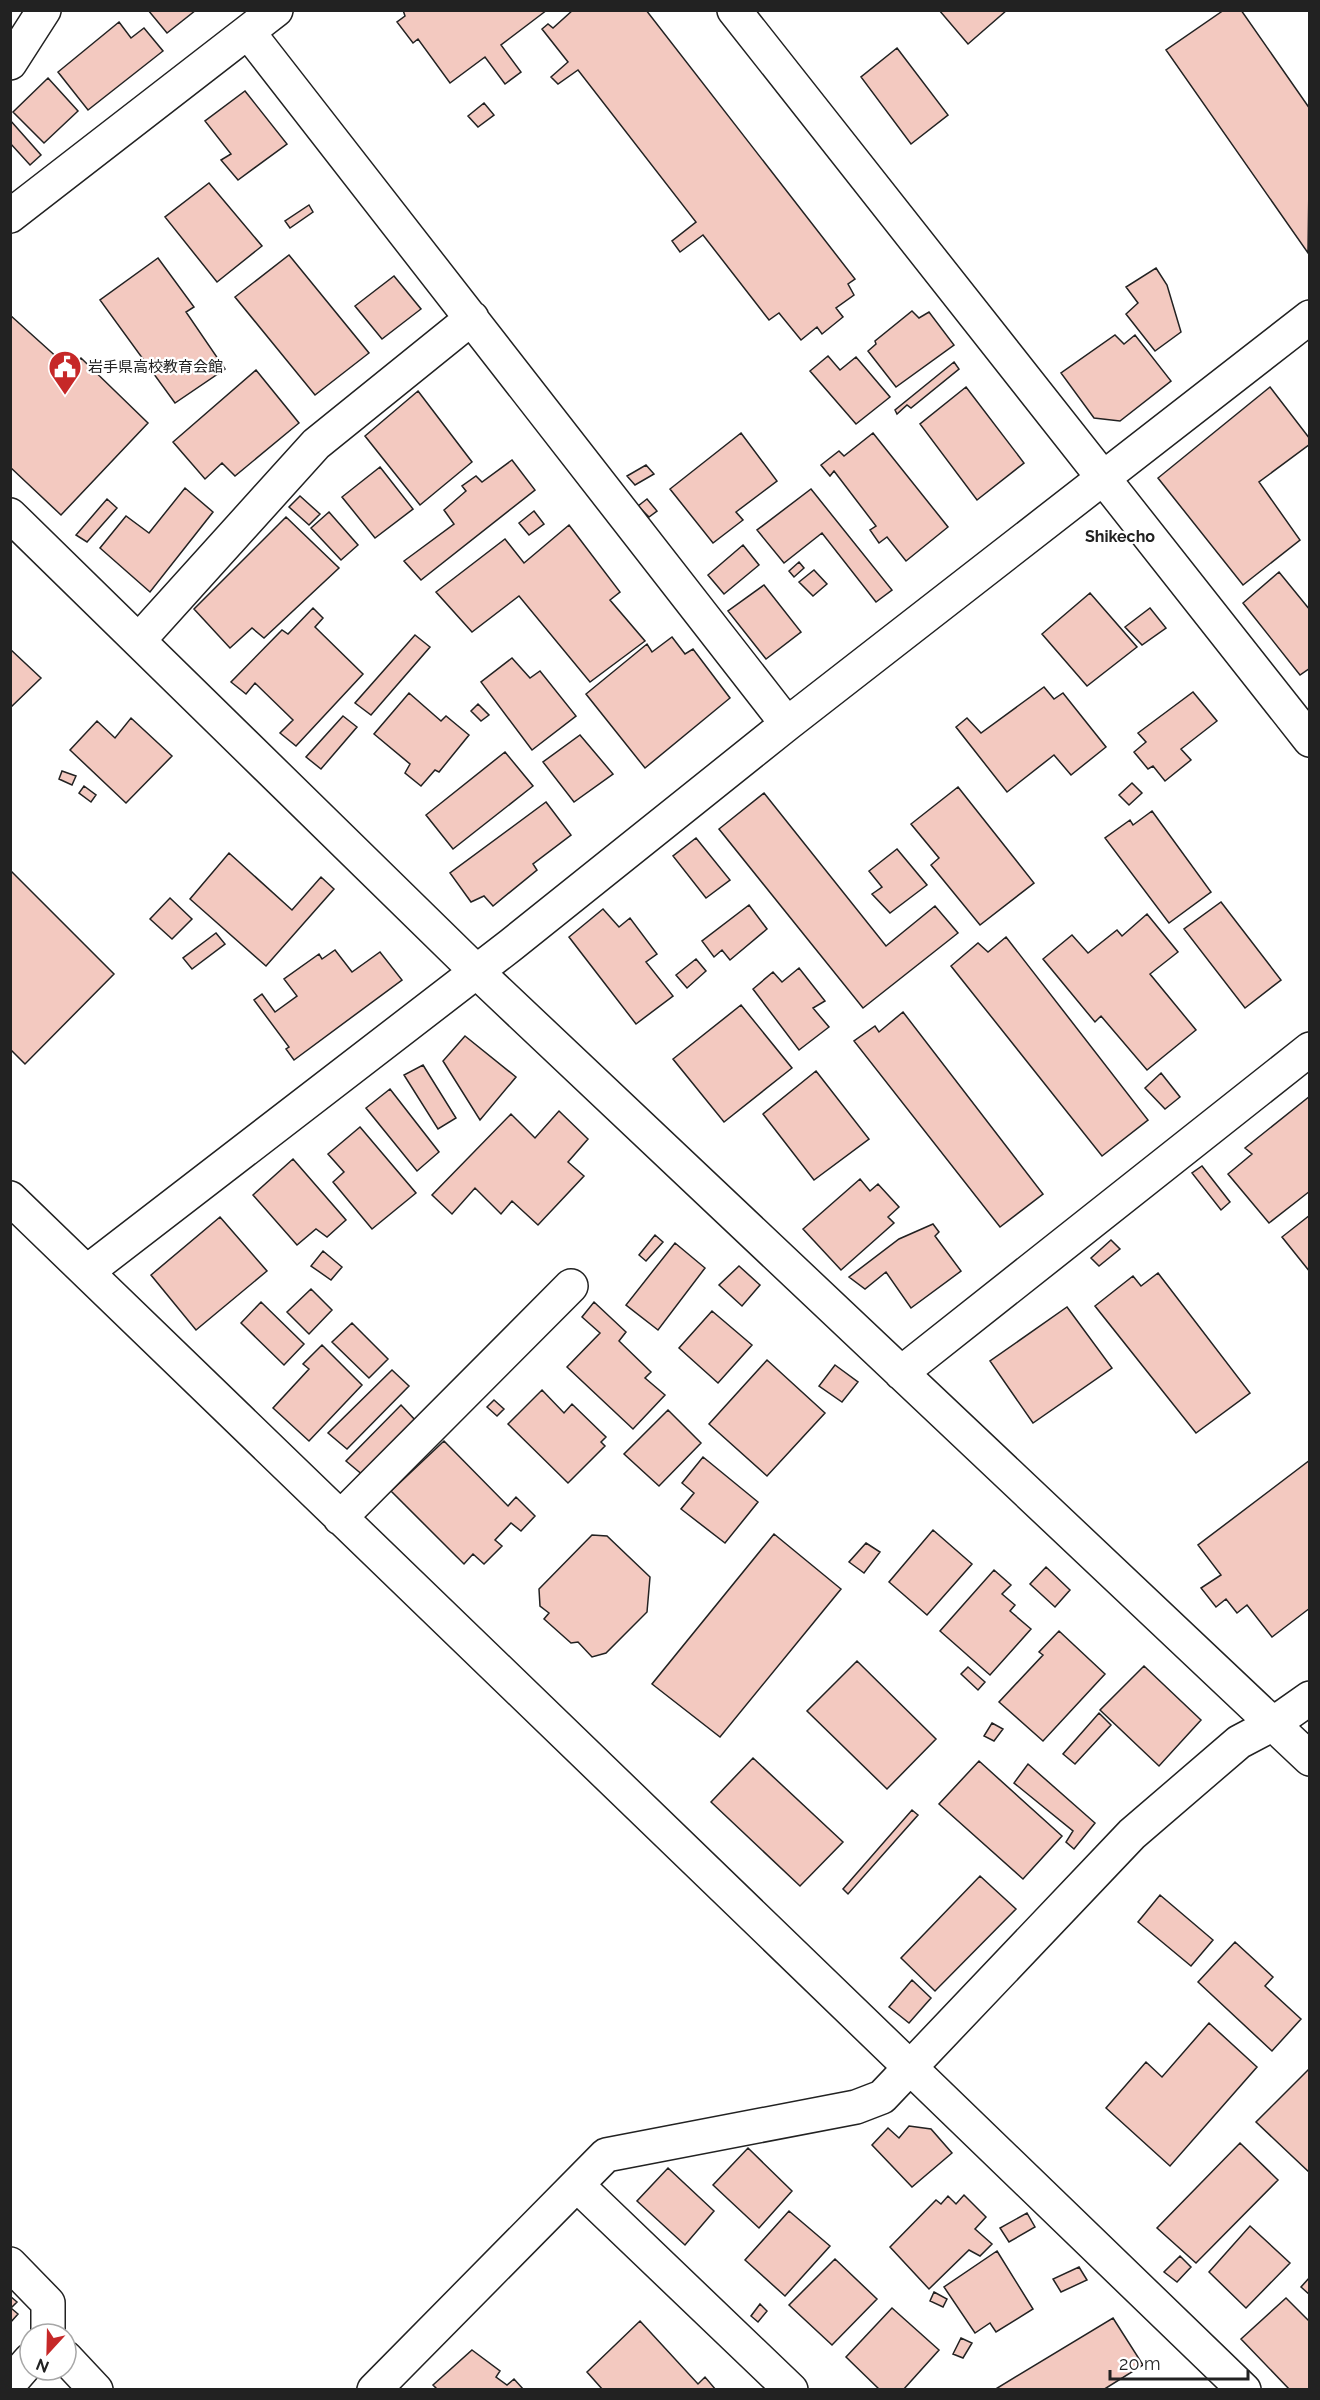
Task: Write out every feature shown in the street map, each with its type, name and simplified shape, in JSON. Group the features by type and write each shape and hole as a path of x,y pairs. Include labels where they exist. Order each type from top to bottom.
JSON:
{"street":[{"path":"10,63 44,10"},
{"path":"10,216 276,10"},
{"path":"734,10 1086,460 1310,740"},
{"path":"248,32 787,724"},
{"path":"88,1270 476,971 787,724 1310,317"},
{"path":"139,640 316,444 472,318"},
{"path":"10,515 476,971 1310,1759"},
{"path":"901,1373 1310,1049"},
{"path":"10,1198 88,1270 340,1518 1244,2390"},
{"path":"340,1518 571,1286"},
{"path":"374,2390 606,2155 856,2107 882,2097 1132,1834 1239,1742 1273,1724 1310,1698"},
{"path":"577,2185 791,2390"},
{"path":"10,2265 48,2303 48,2322"},
{"path":"78,2371 96,2390"}],"building":[{"path":"148,10 196,10 167,33"},
{"path":"403,10 547,10 501,45 521,72 505,84 485,57 450,83 418,39 413,43 397,22 405,16"},
{"path":"573,10 646,10 855,279 848,284 854,295 836,308 843,317 822,334 817,327 801,340 779,313 769,320 703,235 680,252 672,241 696,222 578,70 558,84 551,77 568,62 542,29 548,24 553,28"},
{"path":"939,10 1007,10 968,44"},
{"path":"1224,10 1241,10 1310,109 1308,253 1166,50"},
{"path":"119,22 131,38 144,28 163,51 88,110 58,72"},
{"path":"897,48 948,115 911,144 861,77"},
{"path":"48,78 78,111 44,143 13,112"},
{"path":"245,91 287,144 238,180 221,160 231,154 205,121"},
{"path":"484,103 494,115 478,127 468,116"},
{"path":"10,120 41,155 30,165 10,143"},
{"path":"209,183 262,246 217,282 165,217"},
{"path":"309,205 313,212 290,228 285,221"},
{"path":"289,255 369,353 315,395 235,297"},
{"path":"158,258 194,307 186,312 225,369 175,403 100,300"},
{"path":"1156,268 1167,285 1181,332 1155,351 1126,314 1138,303 1126,287"},
{"path":"394,276 421,309 382,339 355,306"},
{"path":"912,311 919,318 929,312 954,345 896,387 868,351 876,344 875,341"},
{"name":"岩手県高校教育会館","path":"10,315 70,369 81,358 148,423 61,515 10,467"},
{"path":"1115,335 1124,344 1135,335 1171,381 1120,421 1094,418 1061,373"},
{"path":"828,356 840,370 856,357 890,397 856,424 810,371"},
{"path":"954,362 959,369 911,408 907,405 897,414 895,410"},
{"path":"256,370 299,423 235,476 222,463 205,479 173,442"},
{"path":"966,387 1024,463 977,500 920,424"},
{"path":"1270,387 1310,439 1310,444 1259,482 1300,540 1243,585 1158,478"},
{"path":"418,391 472,462 420,505 365,436"},
{"path":"741,433 777,481 736,512 743,520 713,543 670,489"},
{"path":"873,433 948,527 906,561 887,537 879,543 870,530 876,526 834,471 830,476 821,465 839,451 844,456"},
{"path":"512,460 535,490 421,580 404,561 454,524 444,510 466,491 462,486 476,476 482,482"},
{"path":"646,465 654,474 635,485 627,476"},
{"path":"380,467 413,509 375,538 342,497"},
{"path":"185,488 213,512 150,592 100,548 126,516 149,533"},
{"path":"811,489 892,590 876,602 822,533 784,563 757,530"},
{"path":"300,496 320,514 309,525 289,507"},
{"path":"107,499 117,508 87,542 76,535"},
{"path":"647,499 657,511 649,517 638,506"},
{"path":"534,511 544,524 529,535 519,523"},
{"path":"329,512 358,545 341,560 311,528"},
{"path":"286,517 339,568 264,638 252,628 230,648 194,609"},
{"path":"569,525 620,592 610,600 645,641 590,682 519,596 472,632 436,592 505,539 524,563"},
{"path":"743,545 759,565 724,594 708,575"},
{"path":"799,562 804,568 794,577 789,571"},
{"path":"814,570 827,584 813,596 799,582"},
{"path":"1279,572 1310,610 1310,668 1300,675 1243,603"},
{"path":"764,585 801,632 766,659 728,611"},
{"path":"1090,593 1137,647 1087,686 1042,634"},
{"path":"313,608 323,618 315,627 363,674 296,746 280,733 293,720 255,683 246,694 231,682 282,630 288,634"},
{"path":"1150,608 1166,628 1142,645 1125,627"},
{"path":"415,635 430,647 371,715 355,703"},
{"path":"672,637 685,654 693,649 730,698 645,768 586,694 647,644 652,652"},
{"path":"10,649 41,678 10,708"},
{"path":"512,658 530,678 540,671 576,716 532,750 481,682"},
{"path":"1044,687 1054,699 1063,693 1106,747 1071,775 1054,755 1007,792 956,727 967,718 981,733"},
{"path":"1193,692 1217,721 1181,749 1191,760 1165,781 1153,766 1148,769 1134,752 1146,742 1138,733"},
{"path":"409,693 441,721 446,716 469,735 439,772 435,770 421,786 405,773 410,764 374,734"},
{"path":"478,704 489,715 481,721 471,711"},
{"path":"343,716 357,727 321,769 306,757"},
{"path":"131,718 172,756 126,803 70,750 97,721 115,738"},
{"path":"580,735 613,774 574,802 543,762"},
{"path":"505,752 533,786 453,849 426,815"},
{"path":"62,771 76,776 72,785 59,779"},
{"path":"1132,783 1142,793 1129,805 1119,795"},
{"path":"84,786 96,795 91,802 79,793"},
{"path":"958,787 1034,883 980,925 931,865 939,858 911,824"},
{"path":"764,793 886,946 935,906 958,933 863,1008 719,829"},
{"path":"546,802 571,835 533,864 537,870 493,906 484,896 471,902 450,873"},
{"path":"1152,811 1211,892 1169,923 1105,838 1130,820 1133,825"},
{"path":"696,838 730,880 706,898 673,856"},
{"path":"897,849 927,885 890,913 872,894 882,887 869,871"},
{"path":"229,853 292,910 321,877 334,889 266,966 190,899"},
{"path":"10,870 114,974 25,1064 10,1049"},
{"path":"170,898 192,919 172,939 150,919"},
{"path":"1221,902 1281,980 1245,1008 1184,929"},
{"path":"749,905 767,929 730,960 722,950 714,957 702,941"},
{"path":"603,909 619,927 630,918 657,954 646,962 673,996 636,1024 569,937"},
{"path":"1147,914 1178,952 1150,974 1196,1030 1147,1070 1101,1016 1095,1022 1043,959 1072,935 1088,953 1117,930 1122,936"},
{"path":"216,933 225,944 192,969 183,958"},
{"path":"1006,937 1148,1120 1102,1156 951,966 978,943 988,952"},
{"path":"335,950 352,972 380,952 402,980 294,1060 286,1049 289,1047 254,1000 262,994 275,1012 297,996 284,979 319,954 322,959"},
{"path":"696,959 706,971 687,988 676,975"},
{"path":"799,968 825,1001 813,1008 829,1027 799,1050 753,989 773,972 782,982"},
{"path":"741,1005 792,1068 724,1122 673,1059"},
{"path":"903,1012 1043,1194 1000,1227 854,1041 875,1026 879,1032"},
{"path":"465,1036 516,1077 480,1120 443,1061"},
{"path":"423,1065 456,1118 438,1129 404,1075"},
{"path":"816,1071 869,1139 814,1180 763,1114"},
{"path":"1161,1073 1180,1097 1165,1109 1145,1088"},
{"path":"390,1089 439,1152 417,1171 366,1108"},
{"path":"1310,1096 1310,1191 1269,1223 1228,1174 1252,1154 1245,1148"},
{"path":"559,1111 588,1139 568,1162 584,1176 538,1225 512,1201 501,1214 475,1188 452,1214 432,1195 511,1114 535,1138"},
{"path":"360,1127 416,1193 372,1229 333,1182 344,1172 328,1154"},
{"path":"293,1159 346,1220 327,1237 316,1229 297,1245 253,1195"},
{"path":"1202,1166 1230,1202 1221,1210 1192,1173"},
{"path":"860,1179 870,1191 878,1184 899,1207 888,1217 894,1223 841,1270 803,1229"},
{"path":"1310,1215 1310,1272 1282,1237"},
{"path":"220,1217 267,1271 196,1330 151,1275"},
{"path":"933,1224 939,1232 935,1236 961,1271 911,1308 886,1272 865,1289 849,1277 899,1239"},
{"path":"655,1235 663,1242 646,1261 639,1255"},
{"path":"1111,1240 1120,1249 1099,1266 1091,1258"},
{"path":"675,1243 705,1268 658,1330 626,1305"},
{"path":"323,1251 342,1267 331,1280 311,1266"},
{"path":"739,1266 760,1285 742,1306 719,1285"},
{"path":"1158,1273 1250,1393 1196,1433 1095,1306 1133,1276 1141,1286"},
{"path":"311,1289 332,1310 309,1334 287,1312"},
{"path":"261,1302 304,1344 284,1365 241,1323"},
{"path":"594,1302 626,1332 619,1341 651,1372 645,1378 665,1395 633,1429 567,1367 600,1333 582,1317"},
{"path":"1067,1307 1112,1368 1033,1423 990,1361"},
{"path":"712,1311 752,1345 718,1383 679,1348"},
{"path":"352,1323 388,1359 369,1378 332,1342"},
{"path":"322,1345 362,1385 309,1441 273,1408 309,1369 303,1364"},
{"path":"767,1360 825,1413 767,1476 709,1424"},
{"path":"835,1365 858,1382 842,1402 819,1386"},
{"path":"392,1370 409,1386 347,1449 328,1433"},
{"path":"542,1390 564,1413 572,1404 606,1437 601,1442 605,1446 568,1483 508,1424"},
{"path":"494,1400 504,1409 497,1416 487,1407"},
{"path":"401,1405 417,1422 364,1476 346,1461"},
{"path":"668,1410 701,1443 659,1486 624,1454"},
{"path":"444,1441 508,1506 516,1497 535,1516 521,1531 511,1523 495,1540 502,1546 484,1564 473,1554 464,1564 391,1491"},
{"path":"703,1457 758,1502 725,1543 681,1509 694,1493 682,1483"},
{"path":"1310,1460 1310,1608 1272,1637 1247,1605 1237,1613 1226,1599 1216,1607 1201,1588 1221,1575 1198,1545"},
{"path":"933,1530 972,1564 927,1615 889,1582"},
{"path":"774,1534 841,1589 720,1737 652,1684"},
{"path":"592,1535 607,1536 650,1577 647,1612 606,1653 592,1657 578,1642 571,1643 544,1619 549,1613 540,1606 539,1589"},
{"path":"866,1543 880,1552 864,1573 849,1562"},
{"path":"1046,1567 1070,1590 1055,1607 1030,1584"},
{"path":"994,1570 1011,1585 1002,1594 1015,1605 1010,1611 1031,1629 990,1675 940,1631"},
{"path":"1059,1631 1105,1674 1043,1741 999,1702 1043,1655 1039,1652"},
{"path":"857,1661 936,1739 887,1789 807,1711"},
{"path":"1144,1666 1201,1720 1159,1766 1100,1710"},
{"path":"968,1667 985,1682 978,1690 961,1674"},
{"path":"1099,1713 1111,1725 1075,1764 1063,1754"},
{"path":"992,1723 1003,1729 994,1741 984,1736"},
{"path":"753,1758 843,1842 800,1886 711,1802"},
{"path":"979,1761 1062,1836 1023,1879 939,1804"},
{"path":"1028,1764 1095,1823 1074,1849 1066,1842 1073,1831 1014,1783"},
{"path":"912,1810 918,1815 848,1894 843,1889"},
{"path":"980,1876 1016,1909 935,1991 901,1958"},
{"path":"1160,1895 1213,1940 1191,1966 1138,1922"},
{"path":"1235,1942 1273,1977 1265,1986 1301,2019 1272,2051 1198,1982"},
{"path":"912,1980 931,1998 909,2023 889,2007"},
{"path":"1209,2023 1257,2067 1170,2166 1106,2108 1146,2062 1162,2077"},
{"path":"1310,2068 1310,2173 1256,2122"},
{"path":"909,2126 931,2129 952,2153 912,2187 872,2145 888,2128 899,2138"},
{"path":"1240,2143 1278,2180 1196,2263 1157,2228"},
{"path":"748,2148 792,2191 759,2228 713,2185"},
{"path":"668,2168 714,2211 685,2245 637,2201"},
{"path":"964,2195 986,2217 975,2229 992,2244 980,2256 969,2250 929,2289 890,2247 936,2200 941,2204 948,2196 956,2204"},
{"path":"789,2211 830,2246 785,2296 745,2260"},
{"path":"1027,2213 1035,2227 1009,2242 1000,2228"},
{"path":"1250,2226 1290,2263 1246,2308 1209,2272"},
{"path":"997,2251 1033,2309 996,2332 990,2323 975,2333 944,2287"},
{"path":"1180,2256 1191,2267 1177,2282 1164,2272"},
{"path":"835,2259 877,2299 832,2345 789,2305"},
{"path":"1079,2267 1087,2280 1061,2292 1053,2279"},
{"path":"1310,2277 1310,2295 1301,2287"},
{"path":"934,2292 947,2299 943,2307 930,2301"},
{"path":"10,2296 17,2302 11,2308 18,2314 10,2323"},
{"path":"1286,2298 1310,2322 1310,2390 1290,2390 1241,2339"},
{"path":"760,2304 767,2311 758,2322 751,2316"},
{"path":"892,2308 939,2350 903,2390 880,2390 846,2357"},
{"path":"1113,2318 1143,2365 1103,2390 994,2390"},
{"path":"640,2321 698,2384 705,2377 716,2390 603,2390 587,2372"},
{"path":"961,2338 972,2343 963,2358 953,2354"},
{"path":"472,2350 500,2371 496,2377 507,2385 514,2379 524,2390 438,2390 433,2385"}],"place":[{"name":"岩手県高校教育会館","path":"65,396"}],"district":[{"name":"Shikecho","path":"1120,536"}]}
